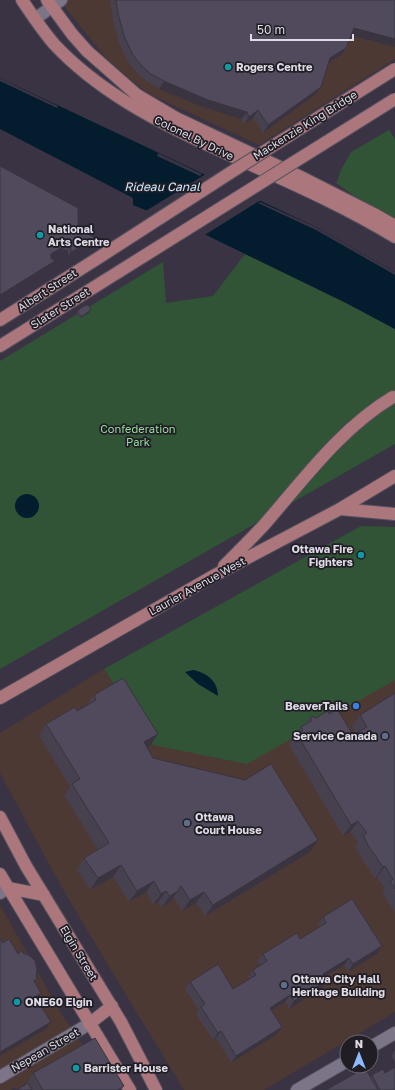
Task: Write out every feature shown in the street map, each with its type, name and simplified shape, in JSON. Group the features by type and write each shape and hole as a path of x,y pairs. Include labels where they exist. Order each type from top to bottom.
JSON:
{"main road":[{"name":"Colonel By Drive","path":"22,0 54,43 67,56 98,83 133,106 174,129 324,198 368,220 395,237"},
{"name":"Colonel By Drive","path":"54,2 72,34 87,51 137,95 176,118 310,182 395,226"},
{"name":"Mackenzie King Bridge","path":"95,260 395,69"},
{"name":"Slater Street","path":"0,346 395,99"},
{"name":"Albert Street","path":"0,320 95,260"},
{"path":"215,575 263,526 341,438 360,420 394,397"},
{"name":"Laurier Avenue West","path":"0,698 215,575 340,509 395,476"},
{"path":"340,509 395,514"},
{"name":"Elgin Street","path":"0,817 26,866 112,1006 156,1090"},
{"path":"0,874 4,890 130,1090"},
{"path":"4,890 44,895"},
{"path":"89,1024 112,1006"}],"street":[{"path":"35,19 54,2"},
{"name":"Nepean Street","path":"0,1077 89,1024"},
{"path":"379,1042 395,1033"},
{"path":"297,1090 339,1066"}],"shaded area":[{"name":"Rogers Centre","path":"59,0 395,0 395,59 259,145 147,93 108,60"},
{"path":"104,669 153,745 395,679 395,1012 358,1034 339,1034 339,1045 264,1090 184,1090 61,886 0,773 0,733"},
{"path":"0,905 61,1013 112,1090 17,1090 15,1087 11,1090 0,1090"}],"green space":[{"path":"389,130 395,139 395,220 361,201 335,182 337,182 341,170 351,152"},
{"name":"Confederation Park","path":"245,254 346,303 395,329 395,444 0,669 0,361 163,262 166,303 213,296"},
{"path":"361,526 395,527 395,680 247,764 153,745 104,669"}],"water":[{"name":"Rideau Canal","path":"0,78 316,227 395,272 395,329 346,303 206,235 133,205 133,198 0,129"},
{"path":"27,494 32,495 38,501 38,511 32,517 27,518 22,517 16,511 15,506 16,501 22,495"},
{"path":"193,670 203,673 211,678 218,691 218,696 198,684 185,672"}],"pier":[{"path":"0,78 58,106 57,108 0,81"},
{"path":"158,153 202,174 200,176 157,156"},
{"path":"206,174 261,200 203,236 144,212"},
{"path":"260,202 316,227 395,272 395,275 316,230 258,203"}],"building":[{"name":"Rogers Centre","path":"116,0 395,0 395,39 354,28 346,48 330,58 321,87 268,125 258,110 249,117 247,112 208,100 151,74 133,55 124,36"},
{"name":"National Arts Centre","path":"0,166 78,208 78,229 96,238 71,252 71,247 66,245 51,254 51,258 55,261 0,295"},
{"path":"86,305 90,306 90,311 82,316 78,314 78,310"},
{"name":"Ottawa Court House","path":"123,678 158,734 144,742 153,758 245,780 271,764 318,840 213,905 204,892 190,900 181,886 178,891 170,896 166,891 161,894 154,881 137,891 121,865 98,878 84,858 109,843 72,784 80,779 46,724 75,707 77,711 96,700 94,695"},
{"path":"395,693 395,889 390,881 393,879 385,866 383,867 368,845 363,835 367,833 358,821 351,825 297,734 303,730 301,727 311,721 311,716 316,718 328,711 329,714 337,709 353,735 367,727 360,715"},
{"name":"Ottawa City Hall Heritage Building","path":"352,899 382,946 353,964 349,958 323,974 327,980 294,1001 290,995 270,1008 282,1027 236,1056 221,1031 218,1033 201,1007 205,1004 190,982 218,964 233,989 256,975 253,970 267,961 263,954 297,933 300,939 326,923 323,917"},
{"name":"ONE60 Elgin","path":"0,938 3,943 9,939 18,954 21,950 35,961 37,969 36,977 38,978 34,981 41,993 35,997 51,1022 0,1052"},
{"name":"Barrister House","path":"95,1038 124,1086 118,1090 43,1090 33,1073"},
{"path":"395,1067 395,1090 380,1090 372,1075 379,1074 379,1071 383,1069 385,1073"},
{"path":"354,1074 369,1074 378,1090 326,1090"},
{"path":"28,1083 32,1090 17,1090"}],"place":[{"name":"Rogers Centre","path":"228,67"},
{"name":"National Arts Centre","path":"40,235"},
{"name":"Ottawa Fire Fighters","path":"361,555"},
{"name":"BeaverTails","path":"356,706"},
{"name":"Service Canada","path":"385,736"},
{"name":"Ottawa Court House","path":"187,823"},
{"name":"Ottawa City Hall Heritage Building","path":"284,985"},
{"name":"ONE60 Elgin","path":"17,1002"},
{"name":"Barrister House","path":"76,1068"}]}
